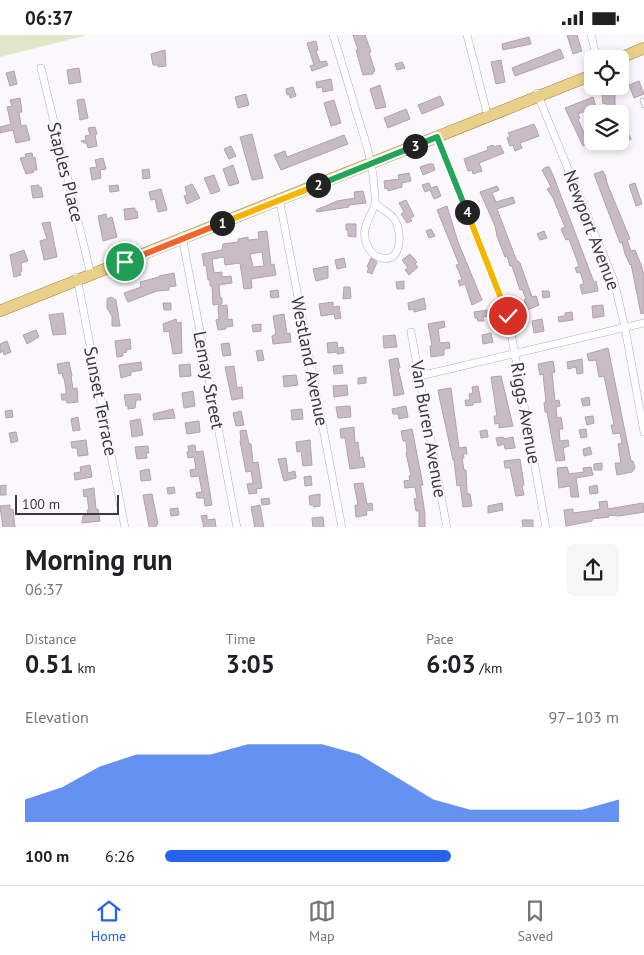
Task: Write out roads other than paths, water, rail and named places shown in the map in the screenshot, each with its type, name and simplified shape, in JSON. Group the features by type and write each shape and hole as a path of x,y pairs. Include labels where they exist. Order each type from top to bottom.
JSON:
{"main road":[{"path":"629,56 644,52"},
{"path":"629,60 644,52"},
{"path":"538,94 584,73"},
{"path":"0,311 90,272 436,134 584,78"},
{"path":"0,305 77,278"}],"street":[{"path":"333,35 371,160 375,203 365,226 364,237 372,253 380,257 386,257 397,251 400,233 394,218 375,203"},
{"path":"467,35 487,114"},
{"path":"592,35 596,50"},
{"name":"Staples Place","path":"41,69 90,272"},
{"name":"Newport Avenue","path":"538,94 614,281 625,328 644,432"},
{"name":"Riggs Avenue","path":"436,134 508,316 546,527"},
{"name":"Westland Avenue","path":"279,197 342,527"},
{"name":"Lemay Street","path":"182,236 236,527"},
{"name":"Sunset Terrace","path":"77,278 125,527"},
{"path":"420,376 644,323"},
{"name":"Van Buren Avenue","path":"411,331 447,527"}],"lane":[{"path":"642,100 644,105"}]}
